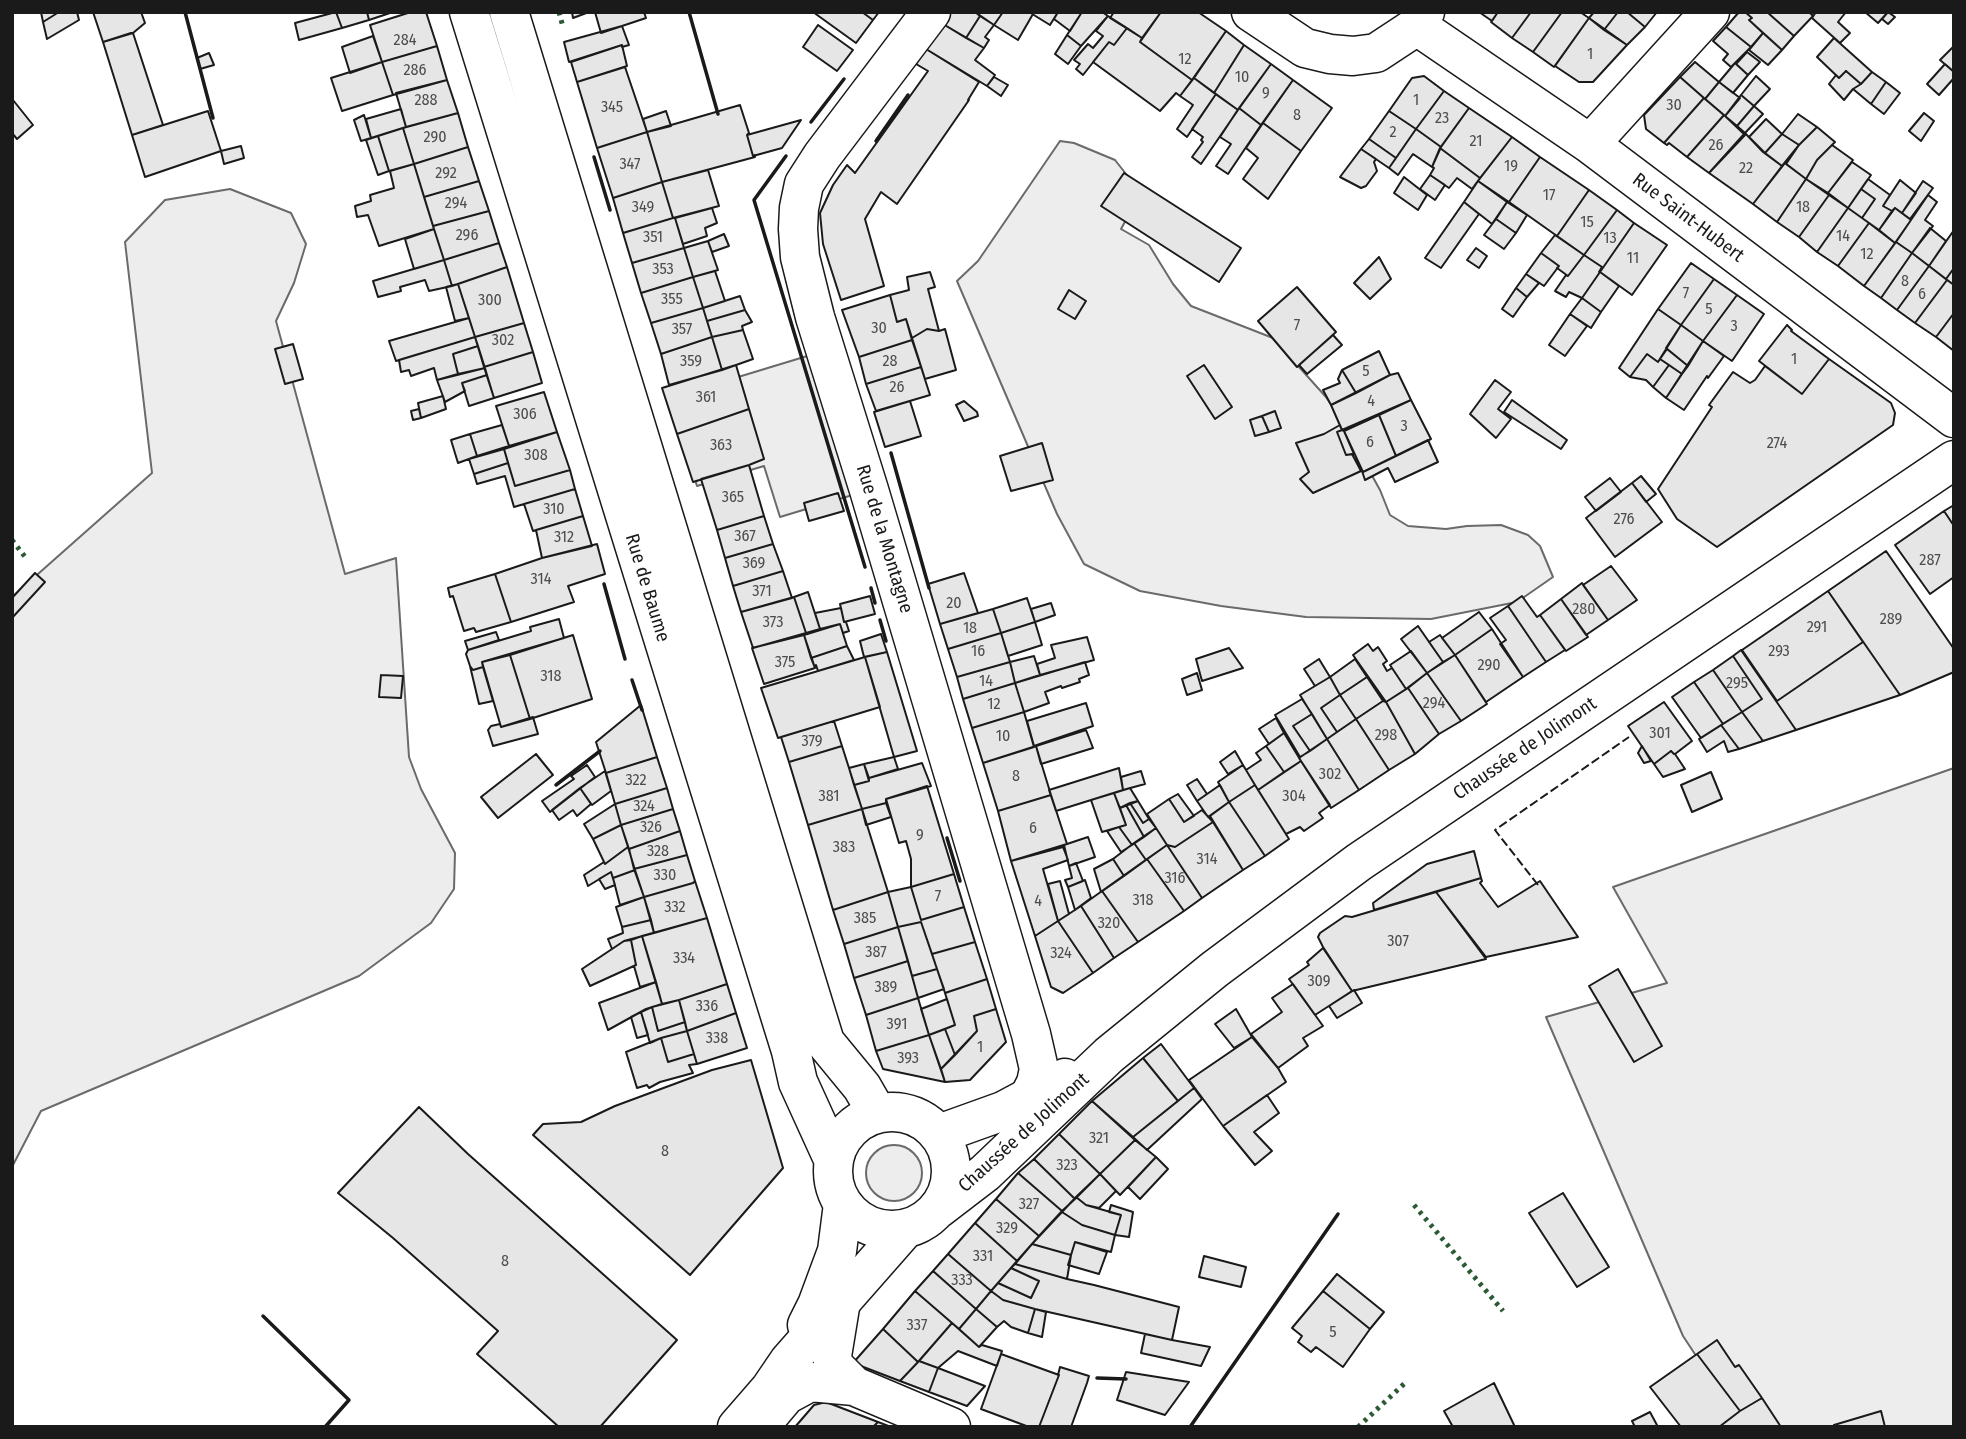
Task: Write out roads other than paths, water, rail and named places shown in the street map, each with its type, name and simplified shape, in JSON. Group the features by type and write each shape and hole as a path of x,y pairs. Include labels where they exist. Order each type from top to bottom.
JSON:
{"main road":[{"name":"Rue de Baume","path":"469,12 791,1051 798,1082 834,1161"},
{"name":"Rue de Baume","path":"509,12 825,1042 862,1087 877,1113"},
{"name":"Rue de la Montagne","path":"931,12 822,156 804,184 799,208 800,257 1031,1034 1039,1069 1030,1097"},
{"path":"1251,12 1305,48 1341,55 1365,56 1376,53 1421,19"},
{"path":"1590,144 1710,12"},
{"name":"Rue Saint-Hubert","path":"1421,19 1954,418"},
{"name":"Chaussée de Jolimont","path":"938,1209 985,1173 1109,1055 1215,969 1359,862 1954,460"},
{"name":"Chaussée de Jolimont","path":"939,1134 1003,1111 1109,1055"},
{"path":"899,1112 923,1121 939,1134 947,1148 951,1164 951,1180 938,1209 923,1221 905,1229 887,1230 870,1226 855,1217 843,1204 835,1186 834,1161 839,1145 848,1131 877,1113 899,1112"},
{"path":"789,1361 817,1305 837,1251 843,1204"},
{"path":"737,1427 770,1389 789,1361 905,1229"},
{"path":"841,1301 832,1356 834,1366 854,1386"},
{"path":"759,1427 786,1395 810,1382 854,1386 951,1427"}]}
